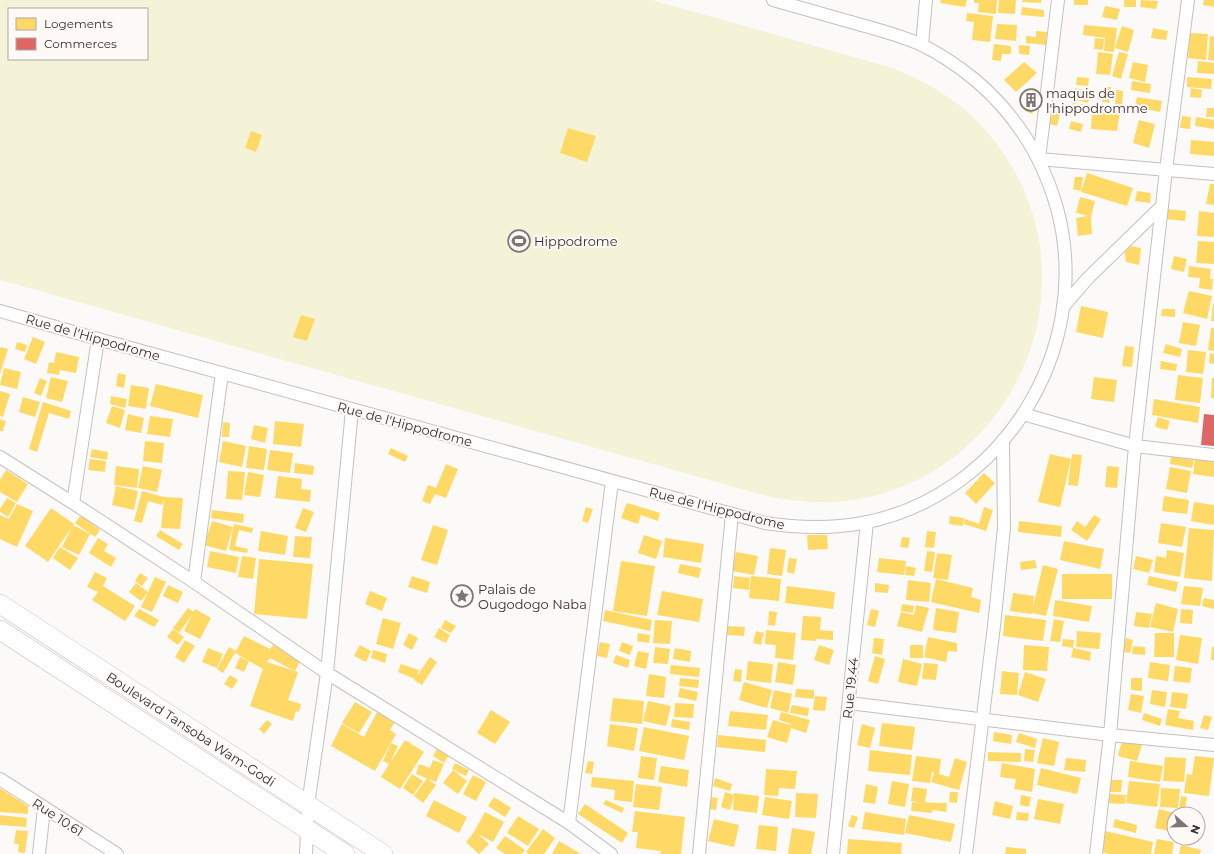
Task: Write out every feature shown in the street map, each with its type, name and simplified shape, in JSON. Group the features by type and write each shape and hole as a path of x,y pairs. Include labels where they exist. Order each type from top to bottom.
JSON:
{"main road":[{"name":"Boulevard Tansoba Wam-Godi","path":"0,604 383,854"},
{"name":"Boulevard Tansoba Wam-Godi","path":"0,630 345,854"}],"street":[{"path":"922,45 926,0"},
{"path":"1058,0 1038,159 1214,174"},
{"path":"1096,854 1110,735 1135,446 1166,170 1188,0"},
{"name":"Rue de l'Hippodrome","path":"0,311 352,410 765,523 790,527 814,528 839,526 867,522 910,508 933,497 974,470 1003,440 1023,414 1036,393 1047,370 1061,323 1066,274 1061,224 1055,200 1038,159 1020,128 992,95 954,64 922,45 881,31 780,1"},
{"path":"1063,307 1087,279 1162,206"},
{"path":"73,503 98,339"},
{"path":"194,582 222,373"},
{"path":"306,854 308,805 327,674 352,410"},
{"path":"1023,414 1135,446 1214,455"},
{"path":"966,854 994,626 1004,528 1003,440"},
{"path":"0,457 194,582 327,674 569,823 611,854"},
{"path":"569,823 612,481"},
{"path":"698,854 732,514"},
{"name":"Rue 19.44","path":"833,854 867,522"},
{"path":"849,703 1110,735 1214,745"},
{"name":"Rue 10.61","path":"0,779 117,854"},
{"path":"39,854 44,808"}],"shaded area":[{"name":"Hippodrome","path":"0,0 652,0 886,66 918,79 941,92 977,121 1002,150 1021,183 1034,218 1042,264 1040,309 1029,352 1011,392 985,428 952,458 914,482 870,497 841,502 798,501 755,493 0,280"}],"building: Logements":[{"path":"941,0 967,0 965,7 940,3"},
{"path":"974,0 997,0 996,14 978,12 979,3 974,3"},
{"path":"999,0 1016,0 1015,14 998,13"},
{"path":"1023,0 1041,0 1041,3 1022,2"},
{"path":"1074,0 1088,0 1088,5 1074,5"},
{"path":"1124,0 1136,0 1136,7 1124,7"},
{"path":"1141,0 1158,1 1156,9 1140,7"},
{"path":"1204,0 1214,0 1214,7 1203,5"},
{"path":"1105,6 1120,9 1117,20 1102,17"},
{"path":"1022,7 1044,10 1044,17 1021,15"},
{"path":"967,13 993,16 990,42 972,40 974,22 966,21"},
{"path":"997,24 1017,25 1016,41 995,39"},
{"path":"1084,25 1117,28 1114,52 1104,51 1105,38 1083,35"},
{"path":"1122,26 1134,30 1128,52 1115,48"},
{"path":"1153,28 1168,31 1166,40 1151,38"},
{"path":"1036,31 1047,32 1046,45 1026,43 1026,36 1036,37"},
{"path":"1190,33 1208,34 1206,60 1188,58"},
{"path":"1210,36 1214,37 1214,61 1208,60"},
{"path":"1095,38 1104,39 1103,50 1094,49"},
{"path":"994,44 1011,46 1011,54 1002,54 1001,61 992,60"},
{"path":"1019,45 1030,46 1029,55 1019,54"},
{"path":"1098,52 1113,54 1110,75 1096,74"},
{"path":"1119,52 1128,54 1121,79 1112,76"},
{"path":"1198,61 1214,63 1214,74 1197,73"},
{"path":"1024,62 1037,73 1016,92 1004,80"},
{"path":"1133,62 1148,65 1145,82 1129,78"},
{"path":"1077,77 1089,78 1088,86 1076,85"},
{"path":"1187,77 1212,79 1211,89 1187,87"},
{"path":"1132,81 1151,84 1150,93 1131,90"},
{"name":"maquis de l'hippodromme","path":"1034,87 1031,98 1037,100 1032,114 1025,111 1026,101 1020,98"},
{"path":"1104,87 1111,87 1109,103 1102,102"},
{"path":"1075,88 1091,92 1088,103 1073,99"},
{"path":"1191,88 1202,90 1201,98 1190,97"},
{"path":"1116,90 1123,91 1122,106 1115,105"},
{"path":"1137,97 1162,101 1160,112 1135,107"},
{"path":"1073,103 1086,105 1084,114 1071,111"},
{"path":"1207,108 1214,108 1214,117 1206,117"},
{"path":"1092,110 1120,112 1117,131 1091,129"},
{"path":"1053,112 1060,114 1057,126 1049,124"},
{"path":"1182,116 1191,117 1190,129 1180,128"},
{"path":"1196,117 1214,120 1214,129 1195,126"},
{"path":"1139,120 1155,124 1149,148 1133,143"},
{"path":"1071,121 1083,124 1081,132 1069,129"},
{"path":"568,128 596,136 587,162 560,153"},
{"path":"251,131 262,135 256,152 245,148"},
{"path":"1191,140 1214,142 1214,156 1190,154"},
{"path":"1087,173 1133,188 1127,206 1081,192"},
{"path":"1075,177 1083,177 1081,191 1073,189"},
{"path":"1210,184 1214,184 1214,205 1206,204"},
{"path":"1137,191 1151,193 1150,203 1135,201"},
{"path":"1080,197 1095,201 1091,217 1092,234 1078,236 1076,218 1088,216 1076,213"},
{"path":"1166,209 1186,211 1185,221 1165,219"},
{"path":"1199,211 1214,213 1214,237 1197,236"},
{"path":"1198,241 1214,242 1214,264 1196,263"},
{"path":"1124,245 1141,248 1139,265 1126,262"},
{"path":"1174,256 1187,259 1184,272 1171,269"},
{"path":"1189,266 1211,269 1210,279 1213,279 1212,290 1199,288 1200,278 1188,277"},
{"path":"1189,291 1212,296 1207,319 1183,313"},
{"path":"1213,303 1214,321 1211,321"},
{"path":"1081,306 1108,312 1103,338 1076,332"},
{"path":"1162,309 1175,309 1175,317 1161,316"},
{"path":"301,315 315,319 307,341 293,337"},
{"path":"1183,322 1200,325 1196,346 1179,343"},
{"path":"1211,328 1214,328 1214,351 1208,350"},
{"path":"33,337 45,342 36,364 24,359"},
{"path":"17,342 27,345 25,352 15,349"},
{"path":"1166,344 1182,349 1180,357 1163,353"},
{"path":"1125,346 1134,347 1132,367 1122,366"},
{"path":"1,347 8,349 0,374 0,349"},
{"path":"1188,350 1206,352 1203,374 1186,372"},
{"path":"56,352 79,357 76,373 60,370 59,375 47,373 49,362 54,363"},
{"path":"1210,353 1214,354 1214,364 1209,363"},
{"path":"1161,361 1177,364 1176,371 1160,369"},
{"path":"4,368 21,372 17,389 0,385"},
{"path":"118,373 126,375 124,388 116,386"},
{"path":"1178,375 1203,378 1200,403 1175,400"},
{"path":"51,377 68,381 62,402 46,398"},
{"path":"1094,377 1117,380 1114,402 1091,399"},
{"path":"40,378 47,381 41,396 34,393"},
{"path":"1212,378 1214,378 1214,398 1211,398"},
{"path":"156,384 203,395 198,418 150,406"},
{"path":"131,385 149,388 146,409 128,406"},
{"path":"0,391 10,394 3,417 0,416"},
{"path":"111,396 127,399 125,408 110,404"},
{"path":"23,397 40,402 35,417 19,412"},
{"path":"1154,399 1200,407 1198,423 1152,415"},
{"path":"43,402 71,411 69,419 49,413 37,452 29,449"},
{"path":"112,406 125,410 120,428 106,423"},
{"path":"128,414 144,418 141,433 125,430"},
{"path":"150,416 173,419 170,437 147,434"},
{"path":"1158,417 1170,421 1167,430 1155,427"},
{"path":"0,419 6,421 3,431 0,431"},
{"path":"275,421 304,424 301,447 273,444"},
{"path":"223,422 230,423 229,437 222,437"},
{"path":"254,425 268,428 265,443 251,439"},
{"path":"145,441 164,443 162,463 143,461"},
{"path":"223,441 246,446 242,467 219,462"},
{"path":"249,446 267,449 264,470 246,468"},
{"path":"391,448 408,456 405,462 388,454"},
{"path":"92,449 108,452 107,460 90,457"},
{"path":"270,450 293,453 290,473 267,470"},
{"path":"1050,454 1071,459 1060,507 1038,502"},
{"path":"1072,454 1082,455 1078,486 1068,485"},
{"path":"1171,456 1194,460 1192,468 1170,464"},
{"path":"90,459 106,461 105,472 88,470"},
{"path":"1195,459 1214,462 1214,477 1193,474"},
{"path":"295,463 314,466 313,475 294,473"},
{"path":"446,464 458,469 446,498 435,494 430,504 422,501 428,485 436,488"},
{"path":"116,466 139,469 137,488 114,485"},
{"path":"143,466 162,470 157,492 138,488"},
{"path":"1107,466 1119,467 1117,488 1105,487"},
{"path":"1170,467 1191,471 1187,493 1166,489"},
{"path":"6,470 28,484 17,502 0,492 0,480"},
{"path":"228,471 245,472 242,500 226,499"},
{"path":"248,472 264,475 260,497 244,495"},
{"path":"984,473 995,483 976,504 965,493"},
{"path":"278,476 302,479 301,489 311,490 310,502 275,498"},
{"path":"116,486 138,491 134,510 112,505"},
{"path":"142,491 164,497 183,498 180,529 161,528 164,499 162,505 148,501 142,523 134,521"},
{"path":"1164,496 1189,500 1187,514 1162,511"},
{"path":"7,498 16,503 8,517 0,512 0,509"},
{"path":"1194,502 1214,505 1214,525 1191,521"},
{"path":"627,503 660,513 658,521 641,515 638,524 621,518"},
{"path":"17,504 33,511 17,547 0,539 0,515 9,519"},
{"path":"586,507 593,509 588,523 582,521"},
{"path":"984,507 993,510 986,531 964,524 965,519 979,524"},
{"path":"51,508 74,524 48,562 25,546"},
{"path":"303,508 314,512 306,532 295,528"},
{"path":"212,510 244,514 243,523 211,518"},
{"path":"81,515 100,530 95,537 75,523"},
{"path":"1094,515 1101,519 1087,541 1071,530 1077,521 1085,527"},
{"path":"950,516 964,518 963,526 949,524"},
{"path":"212,521 233,527 226,551 204,545"},
{"path":"1019,521 1062,526 1061,537 1018,532"},
{"path":"1161,523 1186,527 1182,547 1158,543"},
{"path":"234,524 253,528 252,533 239,530 235,546 248,549 247,553 229,550"},
{"path":"73,525 90,534 79,555 62,547"},
{"path":"433,525 448,530 437,565 421,560"},
{"path":"1189,528 1214,530 1212,581 1184,578"},
{"path":"160,530 183,544 179,550 156,536"},
{"path":"261,531 288,536 285,555 258,551"},
{"path":"927,531 936,532 934,548 925,547"},
{"path":"644,535 662,541 656,559 638,553"},
{"path":"807,535 827,535 828,549 808,550"},
{"path":"295,536 312,537 310,558 293,557"},
{"path":"902,537 910,538 908,548 900,547"},
{"path":"98,538 108,544 104,551 116,558 111,567 89,553"},
{"path":"665,538 704,544 701,563 663,557"},
{"path":"1064,541 1104,549 1100,569 1060,560"},
{"path":"60,547 78,558 70,570 53,558"},
{"path":"770,548 786,550 782,576 767,574"},
{"path":"1167,550 1184,553 1180,577 1154,572 1156,556 1166,558"},
{"path":"210,551 239,557 236,573 207,567"},
{"path":"927,551 935,552 932,572 924,571"},
{"path":"736,552 758,556 754,575 732,571"},
{"path":"937,553 952,555 948,580 933,578"},
{"path":"242,556 256,558 253,579 238,577"},
{"path":"1136,556 1153,560 1149,573 1133,569"},
{"path":"789,558 797,559 794,574 787,572"},
{"path":"879,558 906,561 904,575 877,572"},
{"path":"259,559 313,564 307,619 254,614"},
{"path":"1035,560 1037,568 1021,570 1020,562"},
{"path":"621,561 655,566 647,616 613,611"},
{"path":"680,564 701,568 699,578 678,573"},
{"path":"1043,565 1058,569 1046,616 1010,611 1013,593 1034,596 1033,607"},
{"path":"906,566 916,568 914,576 905,575"},
{"path":"95,572 107,578 103,586 135,606 125,621 92,600 98,592 87,587"},
{"path":"140,573 148,578 142,586 135,581"},
{"path":"1062,574 1112,574 1112,599 1062,599"},
{"path":"412,576 430,582 427,593 408,587"},
{"path":"734,576 750,578 749,590 733,588"},
{"path":"751,576 781,579 779,601 749,598"},
{"path":"1149,576 1178,582 1176,592 1147,585"},
{"path":"155,577 166,582 152,612 141,607"},
{"path":"936,579 973,588 971,597 981,600 979,613 931,602"},
{"path":"908,580 931,583 929,602 906,600"},
{"path":"136,583 148,592 141,601 129,592"},
{"path":"875,583 889,585 888,593 875,592"},
{"path":"168,585 183,592 178,603 163,596"},
{"path":"787,586 835,592 833,609 785,603"},
{"path":"1184,586 1203,588 1200,606 1181,604"},
{"path":"370,591 387,598 382,611 365,604"},
{"path":"662,591 703,599 699,622 657,615"},
{"path":"1204,598 1214,600 1214,609 1202,606"},
{"path":"1055,600 1092,606 1089,622 1053,616"},
{"path":"1156,603 1178,609 1173,632 1150,627"},
{"path":"902,604 914,606 913,613 901,611"},
{"path":"916,605 929,608 922,632 897,626 901,612 914,615"},
{"path":"188,608 194,612 179,633 173,628"},
{"path":"936,608 959,612 956,633 933,630"},
{"path":"139,609 159,620 154,627 134,616"},
{"path":"195,609 211,618 200,639 184,631"},
{"path":"871,609 879,611 875,627 867,625"},
{"path":"1181,609 1193,610 1192,624 1180,623"},
{"path":"605,610 652,620 650,631 603,621"},
{"path":"769,611 777,612 775,626 768,625"},
{"path":"1136,612 1152,614 1149,628 1134,626"},
{"path":"1005,615 1046,620 1043,641 1003,636"},
{"path":"803,616 821,617 820,630 833,631 833,640 801,640"},
{"path":"383,618 401,623 393,649 376,644"},
{"path":"1054,619 1064,621 1060,642 1050,641"},
{"path":"445,620 456,626 451,633 441,628"},
{"path":"655,620 672,621 670,644 653,643"},
{"path":"727,626 745,627 744,636 727,635"},
{"path":"439,628 450,635 446,643 434,637"},
{"path":"173,629 184,637 178,645 167,637"},
{"path":"766,630 796,633 793,660 775,658 776,645 765,644"},
{"path":"756,631 764,633 761,645 753,643"},
{"path":"1077,631 1101,633 1099,649 1076,647"},
{"path":"409,633 418,638 412,650 403,645"},
{"path":"638,633 650,635 649,643 637,641"},
{"path":"1155,633 1174,633 1174,657 1154,657"},
{"path":"1180,635 1202,638 1198,664 1176,660"},
{"path":"244,636 270,649 273,645 301,659 295,671 270,658 267,662 298,672 288,700 301,704 299,712 296,711 293,721 250,706 263,669 235,653 223,673 217,669 229,647 236,651"},
{"path":"928,637 957,643 957,652 948,651 946,662 924,657"},
{"path":"874,638 884,639 882,655 872,653"},
{"path":"1126,638 1133,640 1130,653 1123,652"},
{"path":"1063,639 1074,640 1073,648 1062,646"},
{"path":"185,640 195,646 184,663 175,657"},
{"path":"600,642 610,644 607,658 597,656"},
{"path":"622,642 633,646 630,655 619,651"},
{"path":"360,645 371,651 366,662 354,656"},
{"path":"819,645 834,650 829,665 814,660"},
{"path":"910,645 923,645 923,658 910,658"},
{"path":"1024,645 1049,647 1047,671 1023,670"},
{"path":"1133,646 1145,647 1145,655 1132,654"},
{"path":"655,647 670,649 668,664 653,663"},
{"path":"1212,647 1214,647 1214,660 1211,660"},
{"path":"208,648 223,654 217,668 202,662"},
{"path":"675,648 691,651 690,662 673,659"},
{"path":"1073,648 1091,652 1090,661 1071,657"},
{"path":"373,650 387,654 385,663 371,658"},
{"path":"638,651 649,653 646,669 634,666"},
{"path":"616,655 630,660 628,668 613,663"},
{"path":"875,656 885,659 878,684 868,681"},
{"path":"240,657 249,661 244,672 235,668"},
{"path":"430,657 437,662 422,685 414,680 415,679 398,672 401,664 419,670 417,676"},
{"path":"903,659 922,664 917,686 898,682"},
{"path":"748,661 773,664 771,683 746,680"},
{"path":"778,662 796,665 793,685 775,682"},
{"path":"1150,662 1170,665 1168,681 1148,678"},
{"path":"924,663 938,664 936,680 922,679"},
{"path":"671,665 700,668 699,677 670,674"},
{"path":"1175,666 1192,668 1190,683 1173,681"},
{"path":"735,669 742,670 741,682 733,681"},
{"path":"1002,671 1019,673 1017,695 1000,694"},
{"path":"1025,672 1046,679 1038,702 1018,695"},
{"path":"649,674 666,677 664,698 646,696"},
{"path":"230,675 238,680 232,689 224,684"},
{"path":"680,678 699,680 698,688 679,686"},
{"path":"1131,678 1142,678 1142,691 1131,690"},
{"path":"744,682 772,690 767,708 739,700"},
{"path":"680,688 698,692 696,701 678,697"},
{"path":"796,689 814,690 814,699 795,697"},
{"path":"774,690 792,694 788,713 770,708"},
{"path":"1152,690 1167,692 1165,707 1150,704"},
{"path":"1172,692 1188,694 1186,709 1170,707"},
{"path":"1131,694 1144,696 1141,713 1128,710"},
{"path":"815,696 827,697 825,711 813,710"},
{"path":"613,698 644,701 642,724 610,721"},
{"path":"648,701 671,706 666,726 643,721"},
{"path":"355,702 372,712 359,733 342,723"},
{"path":"675,703 694,704 693,718 674,717"},
{"path":"792,705 809,708 808,716 790,713"},
{"path":"1168,709 1180,711 1178,718 1194,721 1193,730 1165,725"},
{"path":"491,710 510,722 495,744 477,733"},
{"path":"730,711 768,715 766,730 728,726"},
{"path":"377,712 395,722 390,730 396,734 375,771 331,746 342,724 364,737"},
{"path":"781,712 810,720 806,733 791,728 787,743 767,737 773,720 791,724 779,720"},
{"path":"1144,713 1162,719 1160,726 1142,720"},
{"path":"1204,715 1212,717 1208,730 1200,728"},
{"path":"672,719 690,722 689,730 671,727"},
{"path":"267,720 272,724 264,734 259,729"},
{"path":"882,723 915,727 912,750 879,746"},
{"path":"610,724 638,728 634,751 607,746"},
{"path":"862,724 875,728 870,748 857,745"},
{"path":"644,727 689,736 684,760 639,751"},
{"path":"994,732 1012,735 1011,744 993,741"},
{"path":"1019,733 1037,739 1035,748 1016,742"},
{"path":"718,735 766,740 765,752 717,747"},
{"path":"1043,738 1059,742 1054,766 1037,763"},
{"path":"405,740 424,752 400,789 381,777 389,764 383,761 391,743 398,746 390,763"},
{"path":"1122,740 1142,744 1137,761 1118,756"},
{"path":"437,749 449,755 444,763 433,756"},
{"path":"1025,749 1035,750 1033,762 1024,761"},
{"path":"870,750 912,755 910,775 868,771"},
{"path":"988,752 1021,753 1021,762 988,761"},
{"path":"641,756 657,758 654,780 638,778"},
{"path":"916,756 941,759 939,774 949,777 955,758 967,762 959,790 931,782 934,773 932,772 930,783 912,781"},
{"path":"1195,756 1214,758 1209,796 1184,793 1187,774 1192,775"},
{"path":"1165,757 1186,758 1184,782 1163,781"},
{"path":"1066,758 1086,760 1085,772 1064,770"},
{"path":"433,760 444,764 436,782 416,774 419,764 430,768"},
{"path":"588,761 594,762 592,774 585,773"},
{"path":"1130,761 1163,766 1160,782 1128,777"},
{"path":"455,763 469,770 466,776 452,769"},
{"path":"1002,763 1035,769 1032,792 1014,789 1016,779 1000,777"},
{"path":"661,766 689,770 687,787 658,782"},
{"path":"1041,768 1081,778 1077,794 1037,785"},
{"path":"766,769 797,771 795,789 779,788 778,796 764,795"},
{"path":"453,770 467,781 458,794 443,783"},
{"path":"412,774 423,781 413,795 403,788"},
{"path":"473,775 486,782 476,801 463,794"},
{"path":"592,777 634,781 632,802 614,800 615,790 591,787"},
{"path":"427,778 436,785 423,803 414,796"},
{"path":"715,778 732,784 730,791 713,786"},
{"path":"1108,780 1122,780 1121,792 1107,792"},
{"path":"892,781 909,784 905,807 888,804"},
{"path":"1129,781 1160,784 1157,807 1126,803"},
{"path":"636,784 662,787 659,810 633,807"},
{"path":"866,784 878,787 875,804 863,802"},
{"path":"913,787 927,789 925,803 911,801"},
{"path":"0,788 28,806 28,814 0,812"},
{"path":"1161,788 1180,789 1178,806 1160,807"},
{"path":"725,792 734,795 730,810 721,807"},
{"path":"950,792 958,792 957,803 949,802"},
{"path":"734,793 759,796 757,813 733,810"},
{"path":"796,793 818,794 816,818 795,817"},
{"path":"1108,794 1126,795 1125,804 1107,803"},
{"path":"1021,795 1031,797 1029,807 1020,805"},
{"path":"1181,796 1187,797 1186,806 1179,806"},
{"path":"494,797 511,808 505,817 488,806"},
{"path":"710,797 718,798 716,810 709,809"},
{"path":"765,797 792,801 789,819 762,815"},
{"path":"1038,799 1064,804 1060,824 1034,819"},
{"path":"434,800 467,817 459,833 426,816"},
{"path":"606,800 624,808 622,813 603,804"},
{"path":"995,801 1013,806 1010,819 992,815"},
{"path":"912,802 947,803 946,812 932,810 932,813 911,811"},
{"path":"585,804 628,833 622,843 578,814"},
{"path":"1159,809 1166,811 1166,830 1155,828"},
{"path":"635,811 685,817 681,854 660,854 661,851 636,848 638,832 632,832"},
{"path":"485,812 504,822 493,842 478,834 489,844 479,854 466,842 474,832"},
{"path":"865,812 906,819 904,835 862,829"},
{"path":"1017,812 1029,813 1028,821 1016,820"},
{"path":"0,815 27,818 26,827 0,825"},
{"path":"852,815 858,817 854,828 848,826"},
{"path":"909,815 955,824 951,842 905,833"},
{"path":"518,816 539,829 528,846 507,833"},
{"path":"714,819 739,825 734,847 708,841"},
{"path":"1115,819 1137,825 1136,833 1113,827"},
{"path":"759,825 778,827 776,851 756,849"},
{"path":"792,828 815,832 811,854 788,854"},
{"path":"543,829 555,838 544,854 529,854 526,852"},
{"path":"16,830 28,831 25,853 18,852 19,844 14,844"},
{"path":"1105,831 1153,842 1151,854 1109,854 1100,852"},
{"path":"505,836 525,850 522,854 505,854 496,848"},
{"path":"848,839 902,843 901,854 847,854"},
{"path":"1157,839 1166,841 1166,846 1173,846 1172,854 1154,854"},
{"path":"559,841 581,854 552,854"},
{"path":"1181,846 1201,850 1200,854 1179,854"},
{"path":"1006,847 1026,849 1026,854 1005,854"}],"building: Commerces":[{"path":"1204,414 1214,415 1214,446 1201,445"}],"place":[{"name":"maquis de l'hippodromme","path":"1031,100"},
{"name":"Hippodrome","path":"519,241"},
{"name":"Palais de Ougodogo Naba","path":"462,596"}]}
